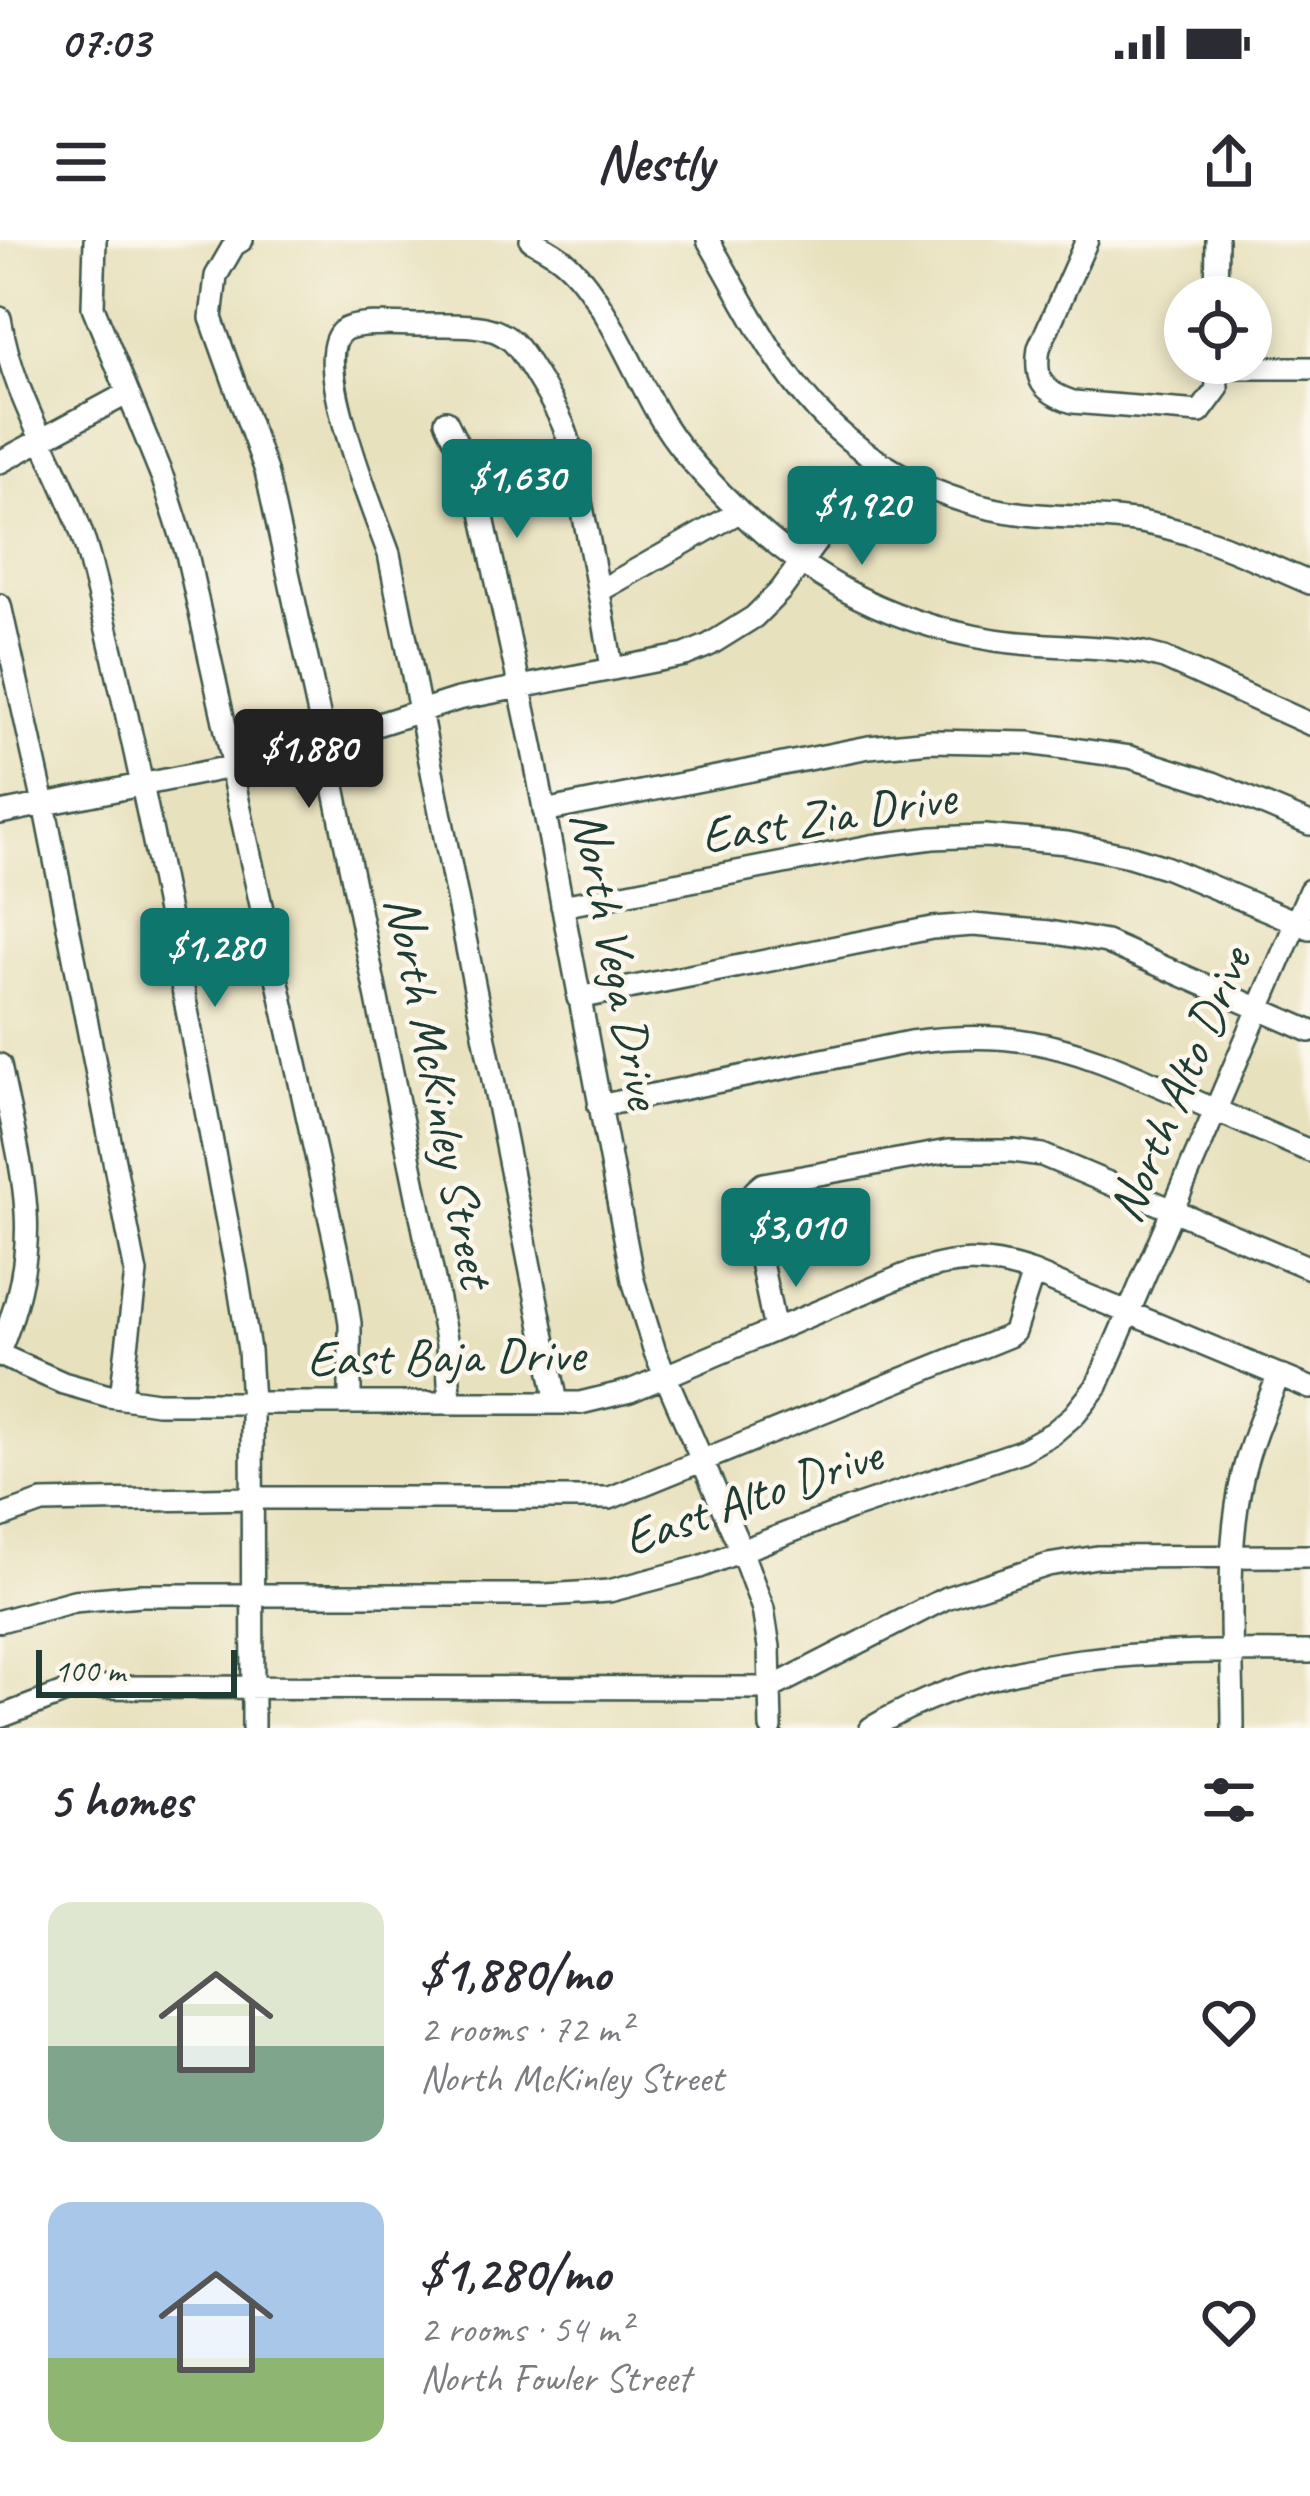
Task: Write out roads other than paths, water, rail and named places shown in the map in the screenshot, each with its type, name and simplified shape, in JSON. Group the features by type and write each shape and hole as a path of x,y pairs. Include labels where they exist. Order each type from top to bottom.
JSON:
{"street":[{"path":"94,240 93,307 124,395 163,479 187,554 234,767 342,1274 350,1323 350,1403"},
{"path":"531,240 565,261 579,278 692,462 739,512 799,564 865,602 926,626 994,640 1144,652 1310,724"},
{"path":"708,240 782,368 821,415 876,460 960,500 1013,513 1140,521 1199,536 1310,583"},
{"path":"1087,240 1039,348 1039,381 1055,396 1073,401 1200,412 1217,384"},
{"path":"1216,240 1216,276"},
{"name":"North McKinley Street","path":"238,242 216,276 211,318 266,471 447,1344 450,1403"},
{"path":"0,318 18,391 87,551 142,786 237,1274 252,1403 253,1728"},
{"path":"557,1402 389,554 345,433 332,363 339,333 367,326 482,327 503,333 518,348 565,428 612,669"},
{"path":"1272,367 1310,368"},
{"path":"0,462 124,395"},
{"name":"North Vega Drive","path":"446,421 475,480 633,1280 665,1377 764,1609 771,1728"},
{"path":"0,813 234,767 418,710 519,685 685,655 754,617 781,590 876,460"},
{"path":"599,591 739,512"},
{"path":"0,605 136,1273 121,1397"},
{"path":"544,812 869,747 930,741 1028,743 1130,757 1213,783 1310,824"},
{"name":"East Zia Drive","path":"562,906 871,846 985,836 1067,843 1130,856 1303,925"},
{"name":"North Alto Drive","path":"1130,1313 1258,1008 1303,925 1310,890"},
{"path":"578,998 932,928 973,925 1106,942 1310,1030"},
{"path":"599,1106 910,1042 989,1037 1072,1051 1116,1066 1310,1151"},
{"path":"0,1065 26,1211 19,1291 0,1352"},
{"path":"775,1330 749,1198 763,1184 948,1151 1042,1155 1310,1268"},
{"name":"East Baja Drive","path":"0,1352 63,1383 157,1403 601,1400 940,1263 993,1261 1033,1273 1310,1388"},
{"path":"0,1517 41,1502 610,1498 1009,1336 1033,1273"},
{"name":"East Alto Drive","path":"0,1621 91,1599 142,1595 570,1594 657,1580 1021,1451 1053,1433 1097,1386 1130,1313"},
{"path":"1233,1728 1233,1556 1243,1477 1278,1377"},
{"path":"0,1718 66,1692 95,1688 770,1688 946,1598 1048,1565 1097,1557 1310,1556"},
{"path":"871,1728 944,1693 1024,1669 1127,1654 1310,1652"}]}
